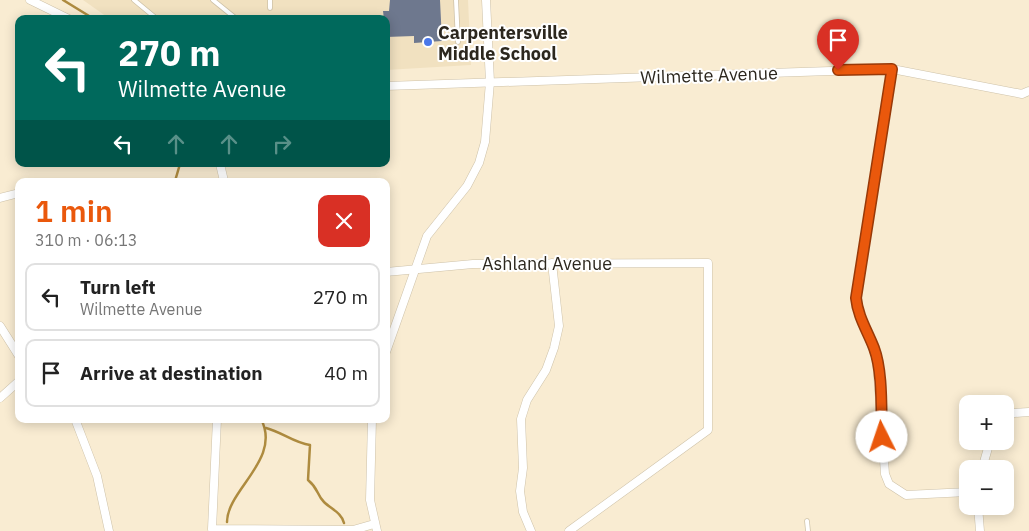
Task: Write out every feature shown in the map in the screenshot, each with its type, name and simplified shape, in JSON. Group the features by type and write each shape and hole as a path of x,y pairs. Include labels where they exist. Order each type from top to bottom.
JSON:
{"street":[{"path":"30,0 61,15"},
{"path":"390,340 427,236 467,186 479,163 488,122 490,82 486,0"},
{"path":"892,69 856,298 858,313 874,348 877,362 885,474 889,484 906,495 959,492"},
{"name":"Wilmette Avenue","path":"390,86 892,69 1025,93"},
{"path":"1025,93 1029,100"},
{"path":"0,198 15,194"},
{"path":"530,531 523,512 520,491 523,468 521,419 528,400 546,370 559,326 552,263"},
{"name":"Ashland Avenue","path":"390,272 473,264 708,263 708,430 569,531"},
{"path":"0,326 15,350"},
{"path":"0,398 15,385"},
{"path":"1014,413 1029,412"},
{"path":"77,423 97,476 110,531"},
{"path":"217,423 212,529 353,530 376,528 369,479 372,423"},
{"path":"979,515 980,531"}],"lane":[{"path":"134,0 152,15"},
{"path":"213,0 232,15"},
{"path":"270,0 270,8"},
{"path":"456,0 458,42"},
{"path":"807,521 808,531"}],"shaded area":[{"name":"Carpentersville Middle School","path":"83,0 468,0 471,65 390,70 390,15 104,15"}],"building":[{"path":"390,0 440,0 442,41 414,43 414,36 390,37 390,15 384,15 383,11 389,11"}],"waterway":[{"path":"63,0 87,15"},
{"path":"176,178 179,167"},
{"path":"227,522 229,510 235,498 252,473 265,447 266,434 262,423"},
{"path":"266,428 310,445 308,480 314,486 321,499 339,514 344,523"}],"place":[{"name":"Carpentersville Middle School","path":"428,42"}],"route":[{"path":"838,70 892,69 856,283 858,313 874,348 877,362 882,437"}]}
